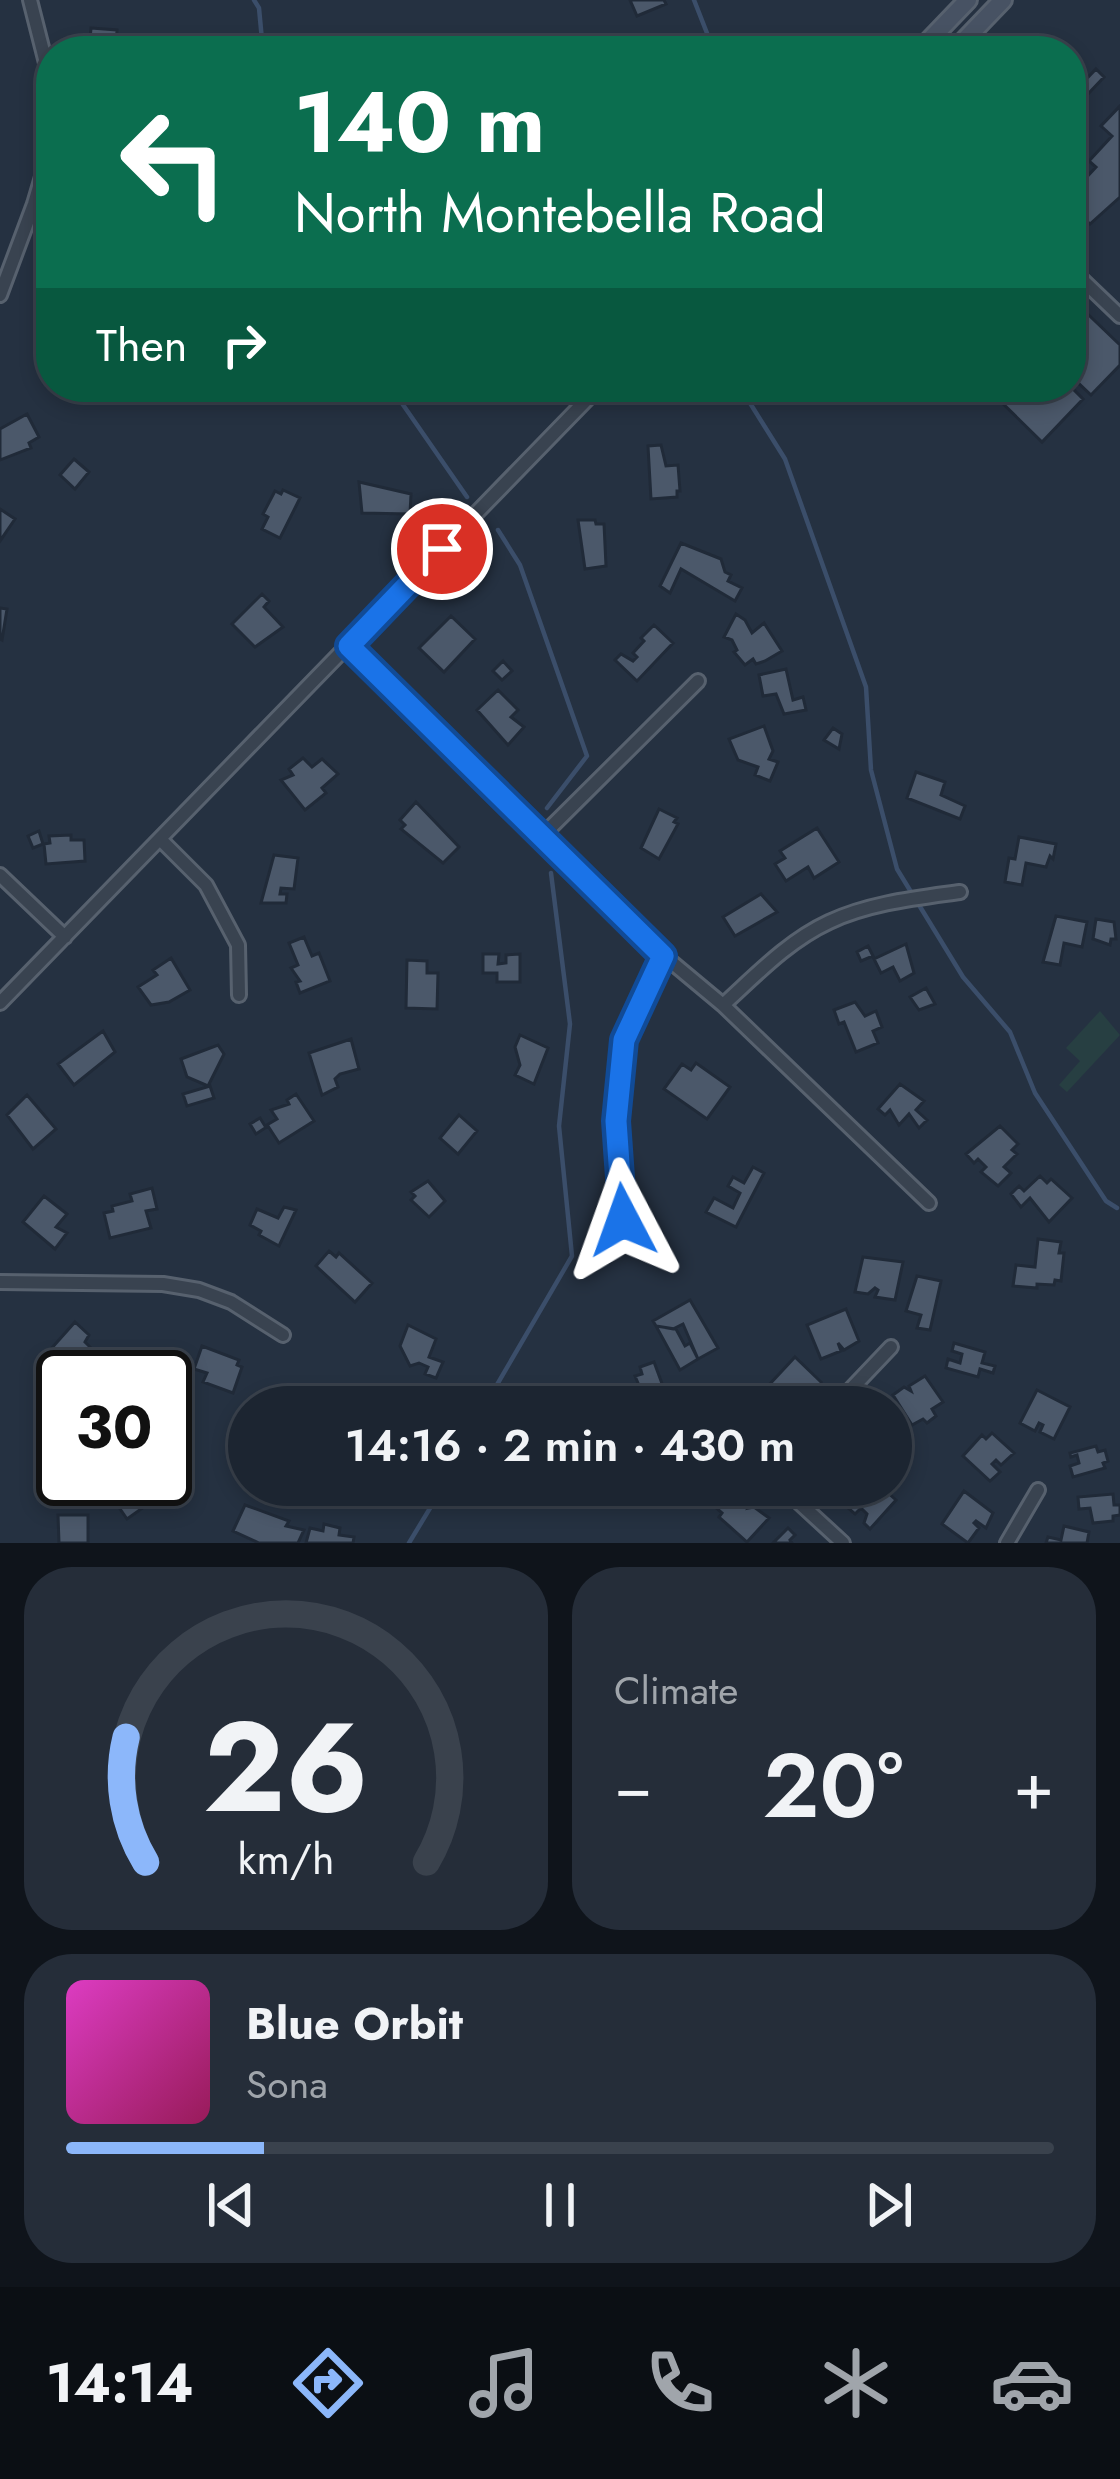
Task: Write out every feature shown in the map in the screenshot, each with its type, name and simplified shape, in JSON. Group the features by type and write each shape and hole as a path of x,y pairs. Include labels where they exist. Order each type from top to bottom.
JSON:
{"street":[{"path":"30,0 39,36"},
{"path":"933,36 968,0"},
{"path":"968,36 1003,0"},
{"path":"0,295 36,198"},
{"path":"1086,283 1120,316"},
{"path":"0,1003 585,402"},
{"path":"349,646 663,956 723,1004 929,1203"},
{"path":"542,836 698,681"},
{"path":"160,840 206,885 238,945 239,995"},
{"path":"0,875 65,937"},
{"path":"723,1004 776,956 829,922 892,902 960,892"},
{"path":"623,1220 616,1121 624,1040 663,956"},
{"path":"0,1282 163,1284 199,1290 231,1302 283,1335"},
{"path":"854,1386 891,1347"},
{"path":"1007,1543 1037,1490"},
{"path":"803,1506 843,1543"}],"green space":[{"path":"1100,1011 1120,1035 1067,1092 1059,1085 1080,1061 1066,1048"}],"building":[{"path":"630,0 664,0 666,4 637,16"},
{"path":"91,28 117,30 117,36 90,36"},
{"path":"1096,69 1104,77 1086,96 1086,79"},
{"path":"1120,106 1120,197 1090,224 1086,220 1086,178 1096,167 1089,161 1112,136 1101,126"},
{"path":"1086,312 1120,345 1120,365 1091,395 1086,390"},
{"path":"1001,402 1080,402 1042,442"},
{"path":"27,414 39,437 29,443 31,448 0,460 0,429"},
{"path":"661,445 666,466 678,465 680,491 677,497 651,499 648,446"},
{"path":"74,459 89,472 75,489 60,475"},
{"path":"359,482 411,494 410,514 362,513"},
{"path":"283,490 300,498 280,538 262,529 268,517 263,514 275,491 281,494"},
{"path":"0,509 15,519 0,541"},
{"path":"578,520 604,524 606,566 585,569"},
{"path":"681,543 721,559 731,575 728,581 742,588 735,601 681,569 670,593 660,586"},
{"path":"262,594 269,601 264,607 283,627 255,647 232,624"},
{"path":"0,608 7,609 2,640 0,639"},
{"path":"736,614 752,633 764,623 782,651 745,665 734,652 732,640 724,637"},
{"path":"451,616 475,639 444,672 419,648"},
{"path":"654,625 673,643 637,681 615,660 621,654 633,661 637,657 633,653 644,641 641,638"},
{"path":"503,661 512,671 502,680 493,671"},
{"path":"786,669 793,700 803,697 806,710 784,714 776,694 763,696 759,675"},
{"path":"498,690 518,710 511,717 524,727 508,745 477,710"},
{"path":"764,726 773,751 769,759 778,762 770,781 755,775 758,767 738,760 729,739"},
{"path":"833,728 842,734 839,749 824,740"},
{"path":"303,758 312,767 322,759 338,774 322,788 326,793 305,810 281,780 293,775 289,769"},
{"path":"916,772 945,782 941,795 965,806 960,819 907,798"},
{"path":"416,802 459,847 443,863 401,829 405,825 400,820"},
{"path":"659,809 677,818 674,822 678,824 659,859 641,848"},
{"path":"817,828 839,862 814,878 808,867 786,881 775,864 785,858 780,851"},
{"path":"39,831 43,844 33,848 28,836"},
{"path":"71,835 71,840 84,840 85,861 46,864 44,844 50,843 49,836"},
{"path":"1019,837 1056,844 1046,867 1026,863 1022,885 1005,882"},
{"path":"274,855 298,858 294,889 281,888 280,894 287,894 286,903 261,903"},
{"path":"761,894 777,912 735,936 723,917"},
{"path":"1056,916 1087,922 1082,947 1064,943 1060,965 1043,962"},
{"path":"1096,919 1114,922 1116,939 1110,945 1093,939"},
{"path":"304,937 312,956 319,953 330,981 300,993 296,982 300,981 291,968 298,965 289,943"},
{"path":"906,944 914,973 900,981 893,967 881,973 874,959"},
{"path":"868,946 873,956 861,961 857,952"},
{"path":"483,954 499,954 498,964 506,963 506,955 520,954 520,982 497,982 497,973 483,973"},
{"path":"171,958 190,990 169,1002 151,1005 138,987"},
{"path":"407,960 427,961 427,973 438,973 437,1009 406,1008"},
{"path":"926,988 935,1004 919,1010 910,997"},
{"path":"855,1002 865,1016 876,1011 882,1027 873,1031 878,1043 856,1052 834,1010"},
{"path":"103,1031 115,1052 74,1085 58,1064"},
{"path":"520,1035 548,1048 534,1084 515,1075 520,1065 515,1047"},
{"path":"351,1039 359,1069 340,1074 335,1079 338,1087 322,1095 309,1053"},
{"path":"218,1045 224,1054 208,1086 187,1077 181,1059"},
{"path":"696,1063 730,1087 707,1119 664,1089 682,1064 691,1070"},
{"path":"900,1084 924,1101 916,1110 927,1120 919,1128 909,1114 899,1125 890,1110 885,1115 878,1109"},
{"path":"210,1086 214,1098 187,1106 183,1094"},
{"path":"296,1094 314,1121 279,1143 268,1126 256,1134 250,1124 260,1118 265,1126 277,1119 271,1110 289,1104 287,1100"},
{"path":"27,1095 56,1129 33,1149 7,1115"},
{"path":"459,1115 477,1131 458,1154 440,1138"},
{"path":"1000,1126 1018,1144 1012,1150 1017,1154 1004,1167 1011,1173 998,1186 981,1172 986,1167 978,1159 974,1163 966,1154"},
{"path":"753,1167 764,1173 736,1227 706,1212 714,1198 733,1208 740,1193 728,1186 733,1177 744,1183"},
{"path":"1040,1176 1047,1183 1051,1179 1072,1198 1049,1222 1030,1198 1021,1207 1011,1194 1019,1186 1024,1191"},
{"path":"428,1181 445,1201 429,1217 411,1200 415,1196 411,1192"},
{"path":"152,1188 157,1209 146,1211 151,1228 110,1238 104,1213 132,1201 130,1194"},
{"path":"44,1196 67,1214 56,1227 67,1233 55,1249 23,1222"},
{"path":"284,1207 296,1210 279,1246 250,1225 257,1209 278,1218"},
{"path":"1038,1239 1061,1242 1061,1281 1037,1284 1037,1288 1013,1286 1016,1265 1035,1267"},
{"path":"329,1251 336,1257 339,1253 372,1283 355,1302 316,1266"},
{"path":"863,1257 903,1262 895,1300 875,1297 875,1288 868,1294 855,1292"},
{"path":"917,1276 941,1281 930,1330 917,1328 921,1315 906,1311"},
{"path":"690,1300 718,1348 698,1359 683,1324 673,1329 653,1321"},
{"path":"846,1309 859,1341 844,1350 838,1343 841,1351 821,1359 807,1325"},
{"path":"75,1322 89,1335 88,1350 50,1350"},
{"path":"408,1325 436,1339 429,1357 443,1362 436,1378 425,1374 428,1367 410,1366 400,1346"},
{"path":"656,1326 676,1329 698,1359 680,1370"},
{"path":"954,1343 985,1352 982,1363 995,1366 993,1373 980,1369 978,1377 946,1368 948,1359 960,1363 962,1354 952,1351"},
{"path":"202,1346 239,1360 237,1365 242,1367 235,1386 228,1386 228,1391 203,1382 207,1373 194,1369"},
{"path":"795,1357 821,1382 818,1386 768,1386"},
{"path":"654,1362 663,1386 629,1386 638,1383 635,1376 642,1374 640,1367"},
{"path":"925,1376 943,1402 932,1409 936,1416 927,1423 923,1419 912,1425 909,1386"},
{"path":"1037,1390 1070,1407 1054,1439 1040,1432 1043,1425 1039,1423 1035,1431 1020,1423"},
{"path":"992,1433 1014,1453 1001,1465 996,1460 992,1464 1000,1472 990,1481 963,1456 982,1435 986,1439"},
{"path":"1096,1446 1098,1452 1105,1450 1105,1468 1073,1477 1070,1466 1079,1463 1077,1455 1070,1453"},
{"path":"964,1491 993,1513 986,1528 974,1523 979,1528 968,1543 942,1524"},
{"path":"1113,1494 1120,1515 1113,1516 1113,1521 1093,1523 1090,1508 1079,1509 1078,1497"},
{"path":"118,1506 145,1506 127,1519"},
{"path":"245,1506 304,1530 298,1543 259,1543 233,1531"},
{"path":"714,1506 751,1506 769,1518 747,1542 719,1517 722,1513"},
{"path":"846,1506 891,1506 870,1529 864,1523 867,1514 861,1508 855,1514"},
{"path":"58,1515 88,1515 88,1543 59,1543"},
{"path":"324,1524 340,1528 339,1535 354,1537 353,1543 306,1543 310,1528 323,1531"},
{"path":"1064,1526 1089,1532 1087,1543 1046,1543 1048,1537 1061,1540"},
{"path":"788,1528 795,1535 792,1543 773,1543"}],"waterway":[{"path":"254,0 262,36"},
{"path":"694,0 708,36"},
{"path":"401,402 467,497"},
{"path":"749,402 785,459 866,687 871,770 897,869 963,977 1010,1032 1035,1093 1106,1201 1117,1208"},
{"path":"498,530 520,565 587,756 547,808"},
{"path":"496,1386 572,1256 559,1126 570,1024 551,873"},
{"path":"409,1543 431,1506"}],"route":[{"path":"442,549 349,646 663,956 624,1040 616,1121 623,1220"}]}
